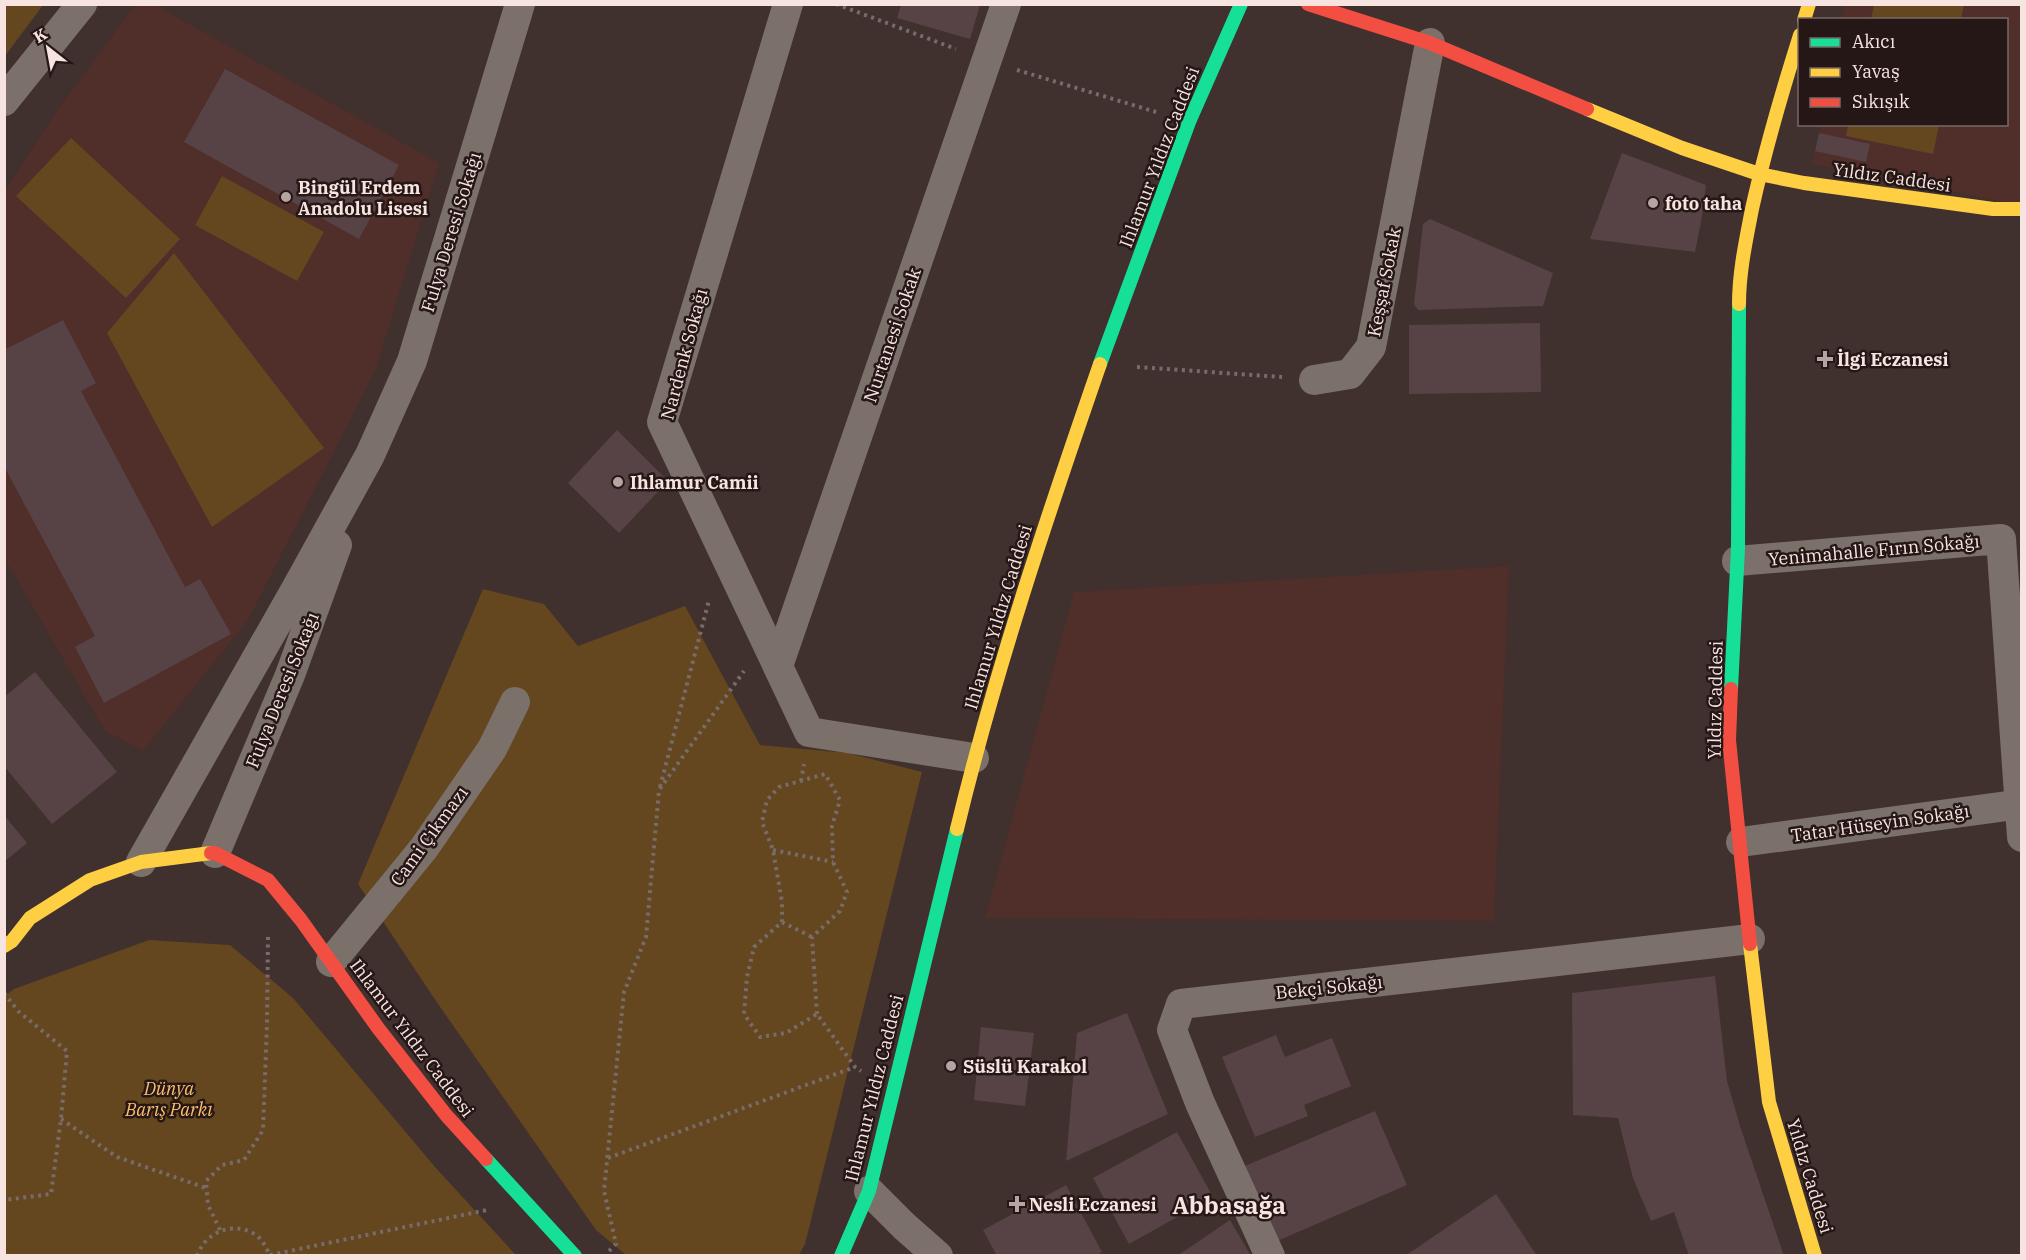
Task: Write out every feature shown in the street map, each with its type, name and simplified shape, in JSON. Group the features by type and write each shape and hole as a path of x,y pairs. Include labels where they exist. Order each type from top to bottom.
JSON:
{"main road":[{"name":"Ihlamur Yıldız Caddesi","path":"841,1256 869,1191 974,758 1047,517 1100,364 1189,122 1241,4"},
{"path":"1308,4 1430,43 1682,148 1759,174"},
{"name":"Yıldız Caddesi","path":"1798,42 1759,174 1744,244 1739,286 1737,561 1729,740 1753,976 1769,1102 1815,1256"},
{"name":"Yıldız Caddesi","path":"1759,174 1804,183 1981,207 2022,210"},
{"name":"Ihlamur Yıldız Caddesi","path":"214,853 268,880 301,920 378,1028 446,1115 575,1256"},
{"path":"4,946 12,941 30,918 90,880 141,862 214,853"},
{"path":"13,914 30,918"}],"street":[{"path":"4,101 82,4"},
{"name":"Fulya Deresi Sokağı","path":"214,853 290,675 370,455 412,361 520,4"},
{"name":"Nardenk Sokağı","path":"788,4 662,422 809,732 974,758"},
{"name":"Nurtanesi Sokak","path":"772,654 1006,4"},
{"name":"Keşşaf Sokak","path":"1314,380 1350,374 1371,347 1430,43"},
{"name":"Fulya Deresi Sokağı","path":"141,862 370,455"},
{"name":"Yenimahalle Fırın Sokağı","path":"1737,561 2001,539 2022,837"},
{"name":"Cami Çıkmazı","path":"332,962 424,848 492,749 514,702"},
{"name":"Tatar Hüseyin Sokağı","path":"1741,842 2020,804"},
{"name":"Bekçi Sokağı","path":"1270,1256 1200,1103 1172,1030 1181,1004 1750,939"},
{"path":"869,1191 904,1226 939,1256"}],"path":[{"path":"1100,364 1314,380"},
{"path":"604,1256 616,1244 604,1191 624,992 646,937 659,790 723,550"},
{"path":"659,790 772,654"},
{"path":"812,937 840,911 847,892 833,862 832,826 840,800 825,774 779,787 767,800 762,822 773,850 782,902 782,922 754,947 747,977 744,1014 760,1037 786,1033 817,1014"},
{"path":"773,850 833,862"},
{"path":"782,922 812,937"},
{"path":"220,1230 208,1205 206,1181 222,1165 244,1160 263,1130 268,935"},
{"path":"812,937 817,1014 855,1067 892,1091"},
{"path":"4,993 19,1012 67,1051 62,1119 51,1194 4,1200"},
{"path":"607,1158 855,1067"},
{"path":"62,1119 117,1157 206,1188"},
{"path":"197,1256 204,1242 220,1230 233,1228 256,1235 265,1244 270,1255 524,1202"}],"shaded area":[{"path":"135,5 155,5 439,163 376,369 248,620 143,751 105,731 5,559 4,192 56,112"},
{"path":"1845,5 2021,5 2021,203 2015,204 1812,164 1821,126 2008,126 2008,18 1842,18"},
{"path":"1509,566 1494,921 985,918 1074,592"}],"green space":[{"path":"1874,4 1964,5 1961,18 1871,18"},
{"path":"4,5 43,5 5,56"},
{"path":"1848,126 1939,126 1933,154 1846,136"},
{"path":"71,138 180,239 126,298 16,196"},
{"path":"222,176 324,232 297,281 195,225"},
{"path":"174,253 324,448 212,527 107,333"},
{"path":"483,589 544,604 578,646 685,606 760,745 848,753 922,772 805,1244 799,1255 626,1255 596,1230 436,1001 358,884"},
{"name":"Dünya Barış Parkı","path":"149,940 230,945 293,998 435,1167 516,1255 5,1255 5,996 14,989"}],"building":[{"path":"901,5 980,5 970,39 897,18"},
{"path":"225,69 399,165 359,239 184,142"},
{"path":"1819,133 1870,144 1866,162 1815,151"},
{"name":"foto taha","path":"1622,153 1706,185 1695,252 1590,239"},
{"path":"1430,219 1553,273 1543,306 1418,310 1414,304 1423,224"},
{"path":"63,320 96,383 81,391 185,587 200,579 231,634 104,703 75,647 95,636 4,466 4,350"},
{"path":"1540,323 1541,392 1409,394 1409,325"},
{"name":"Ihlamur Camii","path":"617,430 668,481 619,533 568,483"},
{"path":"35,672 117,772 52,824 4,766 4,697"},
{"path":"4,815 27,843 4,862"},
{"path":"1715,976 1727,1081 1784,1256 1689,1256 1674,1212 1651,1221 1633,1178 1618,1118 1573,1115 1572,993"},
{"path":"1127,1013 1168,1114 1066,1161 1077,1033"},
{"path":"981,1027 1034,1033 1025,1106 974,1100"},
{"path":"1276,1035 1285,1057 1332,1038 1351,1086 1304,1105 1308,1116 1255,1137 1222,1057"},
{"path":"1375,1111 1407,1185 1277,1241 1245,1166"},
{"path":"1177,1132 1213,1197 1129,1244 1093,1178"},
{"path":"1066,1185 1102,1252 1096,1256 997,1256 983,1230"},
{"path":"1496,1194 1537,1256 1405,1256"},
{"path":"1230,1220 1251,1256 1177,1256"}],"traffic: fast":[{"path":"1100,364 1189,122 1241,4"},
{"path":"1731,689 1738,548 1739,304"},
{"path":"841,1256 869,1191 957,829"},
{"path":"486,1159 575,1256"}],"traffic: slow":[{"path":"1805,18 1809,4"},
{"path":"1739,304 1745,244 1752,209 1774,121 1798,42"},
{"path":"1587,109 1682,148 1759,174 1804,183 1993,209 2022,209"},
{"path":"957,829 1005,653 1041,537 1100,364"},
{"path":"4,946 12,941 30,918 90,880 141,862 211,853"},
{"path":"1750,944 1769,1102 1815,1256"}],"traffic: jam":[{"path":"1308,4 1430,43 1587,109"},
{"path":"1731,689 1729,740 1750,944"},
{"path":"211,853 268,880 301,920 378,1028 446,1115 486,1159"}],"place":[{"name":"Bingül Erdem Anadolu Lisesi","path":"286,197"},
{"name":"foto taha","path":"1653,203"},
{"name":"İlgi Eczanesi","path":"1825,359"},
{"name":"Ihlamur Camii","path":"618,482"},
{"name":"Süslü Karakol","path":"951,1066"},
{"name":"Nesli Eczanesi","path":"1017,1204"}],"district":[{"name":"Abbasağa","path":"1229,1205"}]}
